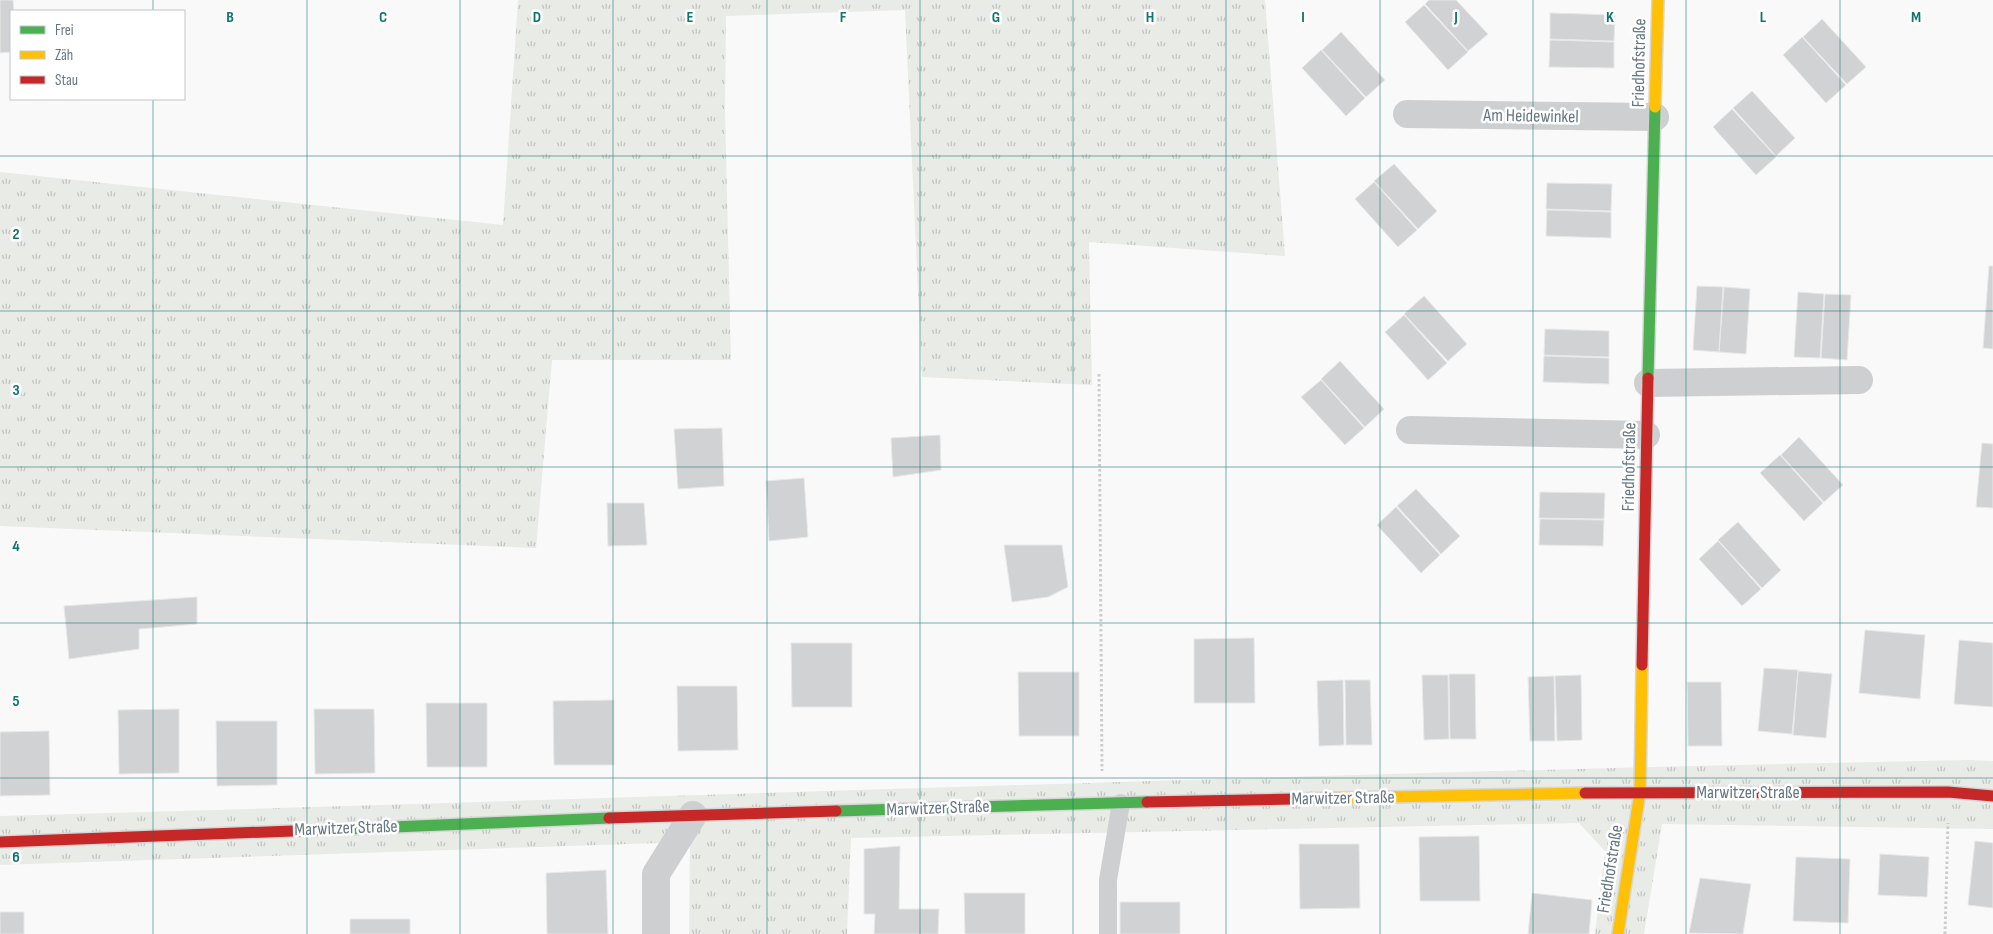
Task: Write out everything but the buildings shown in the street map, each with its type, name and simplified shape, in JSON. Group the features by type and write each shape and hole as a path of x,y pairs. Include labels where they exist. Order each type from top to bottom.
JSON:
{"street":[{"name":"Friedhofstraße","path":"1618,934 1640,792 1646,435 1658,0"},
{"name":"Am Heidewinkel","path":"1408,114 1655,117"},
{"path":"1648,383 1859,380"},
{"path":"1410,430 1646,435"},
{"name":"Marwitzer Straße","path":"0,842 693,815 1121,803 1640,792 1948,792 1993,796"},
{"path":"656,934 656,874 693,815"}],"lane":[{"path":"1108,934 1108,880 1121,803"}],"path":[{"path":"1099,374 1102,804"},
{"path":"1945,934 1948,792"}],"green space":[{"path":"518,0 1265,0 1285,256 1089,242 1092,385 922,377 905,10 726,16 725,111 731,360 552,360 536,548 0,526 0,172 503,225"},
{"path":"1993,761 1993,829 1662,824 1644,934 1595,934 1605,851 1579,823 851,838 847,934 689,934 690,842 0,865 0,816 1722,765"}],"traffic: fast":[{"path":"1648,378 1655,107"},
{"path":"836,811 1147,802"},
{"path":"345,829 609,818"}],"traffic: slow":[{"path":"1655,107 1658,0"},
{"path":"1618,934 1640,792 1642,665"},
{"path":"1339,798 1585,793"}],"traffic: jam":[{"path":"1642,665 1648,378"},
{"path":"1585,793 1948,792 1993,796"},
{"path":"1147,802 1339,798"},
{"path":"609,818 836,811"},
{"path":"0,842 345,829"}]}
